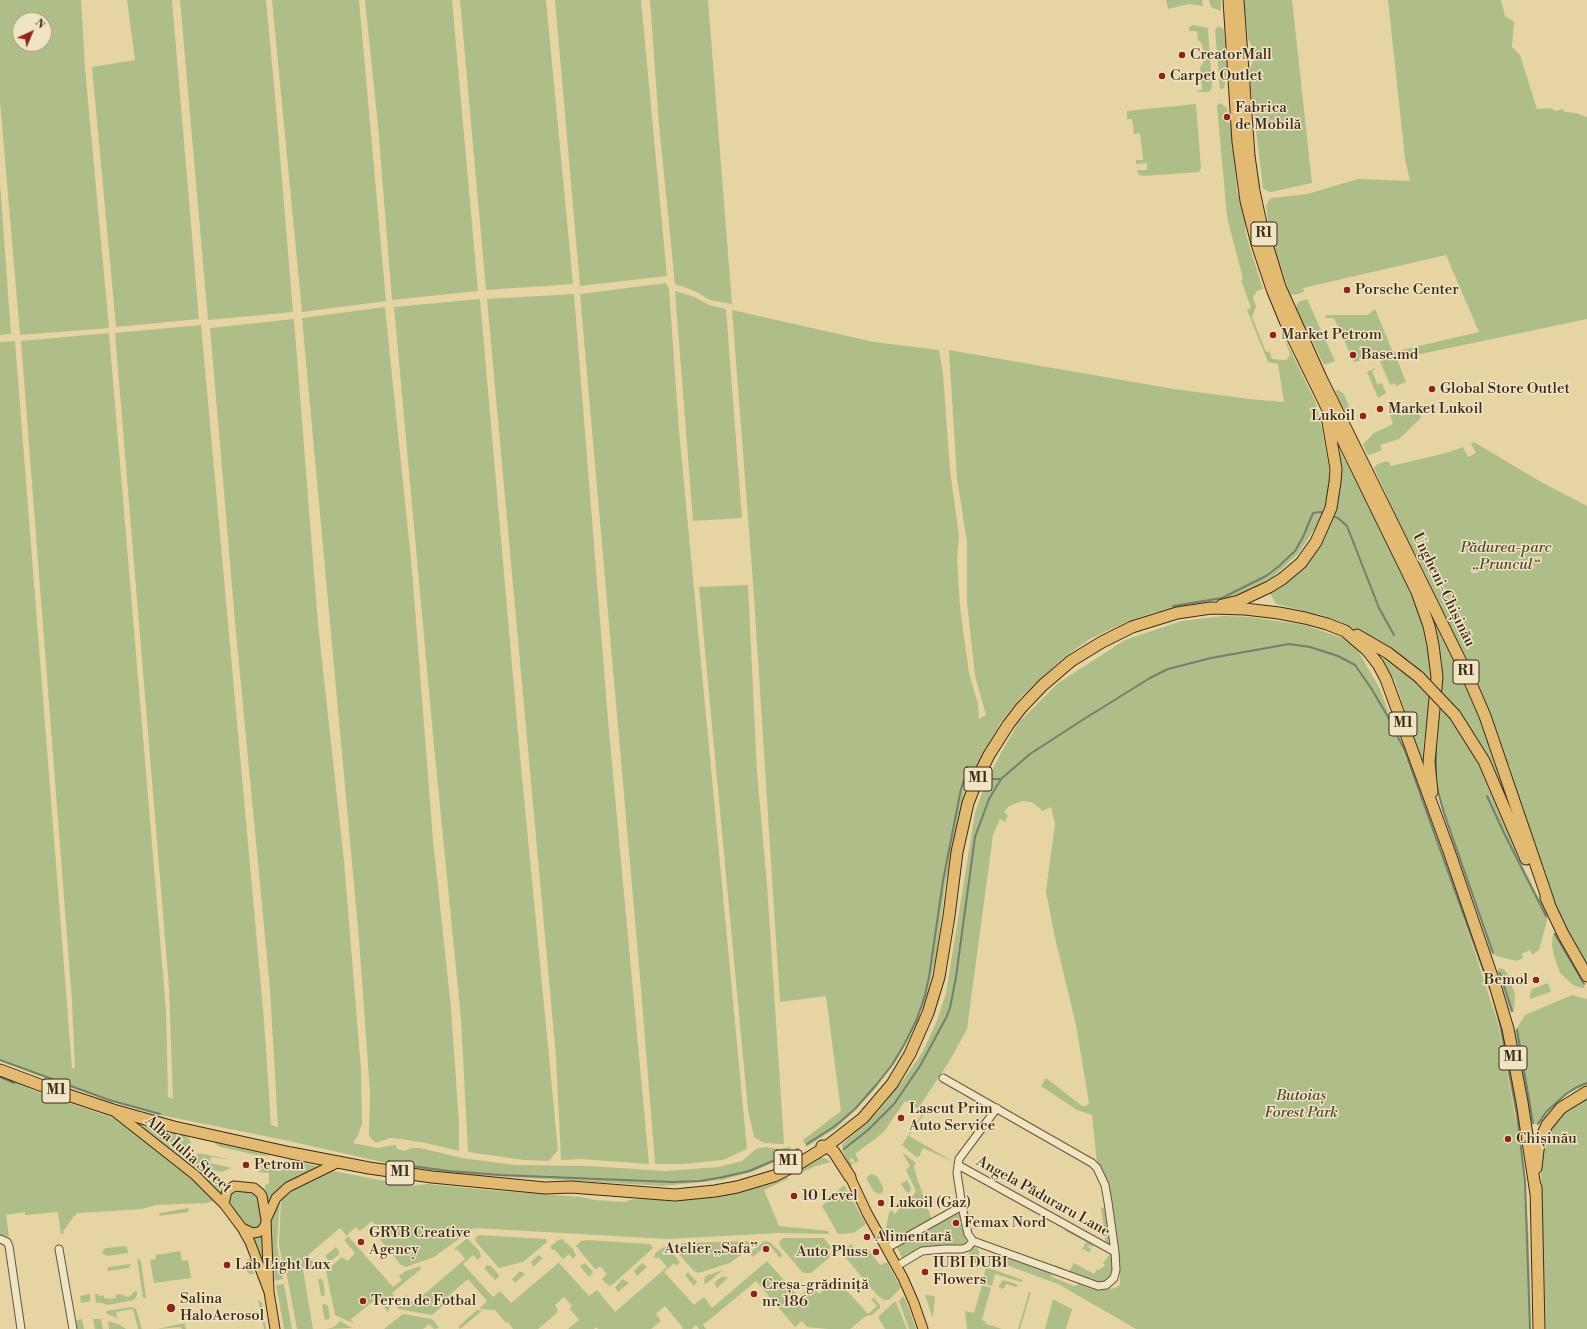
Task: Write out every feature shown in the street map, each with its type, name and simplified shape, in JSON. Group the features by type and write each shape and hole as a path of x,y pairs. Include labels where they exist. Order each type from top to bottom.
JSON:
{"highway":[{"name":"R1","path":"1229,0 1238,142 1246,200 1257,244 1278,306 1326,405 1354,453"},
{"name":"R1","path":"1238,0 1249,156 1254,191 1262,228 1286,301 1354,453"},
{"path":"1211,608 1239,600 1269,586 1282,578 1301,563 1316,542 1331,508 1336,469 1326,405"},
{"name":"Ungheni-Chișinău","path":"1354,453 1417,592 1429,626 1433,645 1436,677 1429,769 1430,785 1440,830"},
{"name":"Ungheni-Chișinău","path":"1354,453 1465,670 1484,716 1549,903"},
{"name":"M1","path":"846,1178 838,1149 840,1142 868,1117 896,1085 902,1068 922,1030 937,984 948,923 957,852 966,812 979,775 998,740 1021,708 1043,685 1071,661 1117,634 1150,621 1177,614 1211,608 1279,613 1312,620 1359,636 1388,653 1419,677 1455,715 1484,761 1531,870 1549,903 1562,934 1587,976"},
{"name":"M1","path":"1345,631 1366,650 1378,664 1386,679 1487,962 1508,1029 1522,1102 1536,1194"},
{"name":"M1","path":"718,1191 749,1184 774,1176 829,1146 832,1139 865,1111 902,1068"},
{"name":"M1","path":"642,1192 719,1185 754,1176 781,1166 817,1145 845,1125 865,1106 888,1080 902,1068"},
{"name":"M1","path":"0,1070 113,1110 174,1127 389,1172 475,1182 546,1188 571,1187 676,1195 742,1188 778,1177 818,1156 825,1156 833,1160 846,1178"},
{"path":"1539,1329 1536,1194 1538,1150 1544,1131 1553,1117 1561,1108 1587,1092"},
{"path":"829,1146 846,1178"},
{"name":"M1","path":"642,1192 698,1190 742,1183 782,1169 819,1148 829,1146"}],"main road":[{"name":"Alba Iulia Street","path":"113,1110 195,1175 224,1204 242,1228 250,1242 268,1292"},
{"name":"Alba Iulia Street","path":"275,1329 268,1292 266,1223 276,1198 288,1187 339,1162"},
{"path":"846,1178 897,1266 914,1303 923,1329"},
{"path":"224,1204 225,1195 230,1188 237,1186 254,1188 260,1192 262,1196 266,1223 263,1229 259,1232 253,1233 242,1228"}],"street":[{"path":"897,1266 922,1251 962,1249 968,1247 973,1240 1098,1286 1106,1286 1114,1278 1116,1270 1115,1252 1105,1185 1097,1168 1092,1163 943,1078"},
{"name":"Angela Păduraru Lane","path":"973,1240 968,1234 962,1206 957,1173 958,1165 962,1154 997,1108"},
{"name":"Angela Păduraru Lane","path":"958,1165 1115,1252"},
{"path":"887,1248 962,1206"},
{"path":"0,1239 7,1242 9,1246 21,1329"},
{"path":"59,1249 71,1329"}],"green space":[{"path":"0,0 81,0 85,68 109,328 20,335 0,101"},
{"path":"127,0 172,0 199,319 116,327 92,67 135,60"},
{"path":"180,0 266,0 293,312 208,320"},
{"path":"272,0 359,0 386,301 302,312"},
{"path":"365,0 452,0 478,291 392,300 378,126"},
{"path":"460,0 546,0 573,284 486,290"},
{"path":"555,0 641,0 667,276 580,286"},
{"path":"650,0 708,0 732,304 710,300 695,291 675,284 659,125"},
{"path":"1166,0 1202,0 1203,6 1189,4 1168,9"},
{"path":"1209,0 1221,0 1221,11 1211,7"},
{"path":"1244,0 1292,0 1312,183 1271,192 1263,188 1249,72 1253,61 1253,48 1248,39"},
{"path":"1388,0 1501,0 1505,16 1514,22 1512,47 1520,55 1537,109 1550,108 1556,111 1562,109 1565,112 1576,113 1587,117 1587,319 1397,359 1406,382 1396,386 1395,383 1390,385 1378,357 1354,362 1334,318 1326,318 1325,315 1368,315 1375,309 1393,352 1479,332 1446,255 1303,288 1304,292 1294,295 1290,294 1275,248 1266,206 1272,198 1307,194 1358,179 1410,181 1405,159"},
{"path":"1193,25 1208,28 1212,88 1209,92 1197,92 1202,90 1200,68 1203,63 1204,54 1202,44 1198,40 1197,31 1189,31 1189,27"},
{"path":"1218,26 1223,28 1224,31 1227,73 1224,88 1222,89 1220,89 1215,30"},
{"path":"1220,103 1227,108 1228,114 1225,115 1226,120 1231,125 1237,191 1244,212 1246,235 1263,289 1257,291 1253,297 1256,307 1252,317 1266,352 1269,351 1272,359 1286,360 1290,355 1284,337 1315,401 1320,419 1329,468 1329,484 1324,509 1316,527 1298,554 1272,578 1242,594 1217,601 1152,613 1124,623 1090,639 1063,658 1020,698 1001,722 966,784 945,886 936,958 924,1004 910,1036 898,1058 875,1089 835,1129 806,1147 803,1140 841,1111 826,996 780,1002 753,582 732,310 874,342 939,350 943,374 950,470 959,536 957,560 960,607 969,673 978,704 979,719 986,715 975,676 967,602 967,542 957,479 949,350 1174,389 1284,402 1278,364 1268,362 1247,310 1251,308 1241,280 1243,279 1227,217 1217,105"},
{"path":"1196,104 1201,168 1199,172 1139,175 1137,170 1147,170 1147,163 1136,164 1136,160 1143,160 1140,133 1134,134 1132,119 1127,119 1127,111"},
{"path":"0,182 11,334 0,335"},
{"path":"666,283 669,289 679,430 747,1149 723,1160 683,1164 655,1164 580,294"},
{"path":"675,291 695,297 709,305 726,309 742,518 693,521"},
{"path":"574,294 608,720 649,1164 581,1159 561,1160 556,1057 487,299"},
{"path":"480,299 520,756 558,1150 549,1161 524,1160 468,1152 461,1019 434,746 394,307"},
{"path":"1307,299 1335,361 1324,365 1296,308 1298,302"},
{"path":"385,307 412,570 433,840 451,1008 459,1123 459,1151 401,1139 390,1138 376,1143 369,1136 370,1092 359,939 302,318"},
{"path":"294,319 318,624 344,861 361,1069 362,1124 353,1143 378,1148 396,1145 397,1149 405,1151 411,1148 420,1148 462,1158 515,1165 589,1166 665,1171 718,1167 742,1161 756,1149 765,1147 779,1149 789,1147 794,1153 752,1172 721,1180 663,1186 459,1174 400,1166 289,1141 155,1114 78,1090 0,1061 0,342 15,341 72,1068 75,1069 72,1001 21,341 109,333 166,1010 168,1097 173,1099 169,987 115,333 201,325 264,1020 271,1125 278,1127 270,989 236,633 210,328"},
{"path":"1376,369 1372,371 1377,384 1382,383 1386,393 1378,398 1367,372"},
{"path":"1338,390 1344,394 1351,412 1348,418 1335,391"},
{"path":"1415,405 1421,418 1399,439 1380,445 1382,450 1370,455 1367,454 1363,444 1374,433 1393,424 1390,415 1399,411 1401,416 1410,413 1408,407"},
{"name":"Pădurea-parc „Pruncul“","path":"1474,442 1541,482 1587,506 1587,968 1567,934 1540,865 1514,789 1510,767 1505,760 1470,669 1374,468 1377,464 1386,461 1389,462 1391,466 1446,453 1463,447 1468,457 1476,453 1471,444"},
{"path":"1339,452 1341,452 1407,584 1419,613 1427,644 1433,684 1411,662 1383,644 1339,621 1276,604 1270,593 1306,565 1330,526 1338,501 1341,473"},
{"path":"1419,583 1445,636 1487,734 1512,812 1442,693 1442,663 1436,636"},
{"path":"748,585 757,772 767,885 784,1144 764,1143 754,1137 748,1110 699,587"},
{"name":"Butoiaș Forest Park","path":"1223,616 1250,617 1304,625 1343,638 1357,649 1380,689 1453,886 1498,1023 1523,1158 1529,1240 1531,1329 1136,1329 1058,1284 995,1261 991,1253 998,1256 1000,1252 1050,1271 1052,1277 1074,1286 1082,1283 1100,1290 1115,1288 1120,1285 1119,1252 1107,1183 1104,1173 1097,1164 1092,1115 1077,1110 1041,1086 1046,1078 1082,1106 1086,1106 1089,1103 1076,1025 1055,938 1046,891 1055,824 1051,807 1043,811 1032,802 1022,801 1009,806 1004,812 1008,815 1005,822 1000,819 993,835 967,1029 950,1060 918,1109 905,1101 884,1132 855,1154 859,1161 855,1163 852,1158 850,1158 850,1161 854,1163 850,1167 842,1150 842,1144 877,1113 904,1079 923,1051 936,1023 946,993 975,813 985,784 1002,751 1019,722 1058,683 1125,640 1181,621"},
{"path":"1381,657 1414,681 1431,698 1424,742 1423,765 1395,681"},
{"path":"1439,707 1451,719 1481,766 1519,858 1548,917 1539,950 1532,955 1530,950 1522,954 1523,958 1517,961 1496,956 1491,952 1436,789 1434,750"},
{"path":"1553,933 1585,988 1573,985 1560,973 1552,945"},
{"path":"1499,968 1504,969 1508,975 1515,994 1513,1012 1510,1011 1497,971"},
{"path":"1548,983 1550,992 1530,999 1532,989"},
{"path":"1572,995 1587,999 1587,1085 1565,1095 1555,1104 1538,1125 1532,1123 1530,1103 1515,1031 1525,1015"},
{"path":"0,1076 40,1093 116,1119 203,1187 216,1200 207,1203 156,1205 142,1209 78,1213 63,1230 64,1234 61,1234 58,1212 25,1215 25,1212 6,1215 9,1237 0,1235"},
{"path":"1587,1098 1587,1329 1546,1329 1541,1173 1544,1144 1553,1126 1566,1111"},
{"path":"926,1108 928,1108 909,1136 954,1162 923,1148 919,1157 916,1157 902,1145"},
{"path":"132,1122 186,1136 191,1141 189,1154 197,1155 198,1153 233,1160 211,1157 210,1163 232,1168 221,1172 213,1170 212,1176 222,1181 221,1196"},
{"path":"213,1142 269,1155 269,1156 220,1147"},
{"path":"902,1152 916,1163 914,1166 917,1178 932,1220 893,1241 886,1228 889,1213 891,1210 895,1214 916,1191 906,1170 910,1166"},
{"path":"818,1158 825,1158 831,1162 816,1166 796,1175 792,1172"},
{"path":"283,1161 294,1161 322,1167 308,1173 266,1209 265,1185 269,1183 269,1173 258,1172 259,1167"},
{"path":"333,1171 412,1186 427,1184 624,1202 634,1199 674,1200 731,1194 771,1184 787,1176 788,1179 764,1190 779,1226 828,1231 829,1234 778,1233 667,1239 474,1228 434,1257 406,1267 401,1265 378,1237 375,1232 379,1228 372,1221 360,1231 356,1227 347,1235 393,1287 402,1280 399,1276 406,1271 420,1266 421,1269 392,1293 394,1296 388,1312 377,1298 350,1320 354,1322 353,1323 335,1315 326,1271 342,1257 348,1261 355,1253 344,1240 348,1237 340,1228 308,1255 315,1263 314,1268 303,1269 313,1329 297,1329 285,1265 283,1265 279,1244 281,1202 282,1198 291,1190"},
{"path":"871,1174 877,1176 883,1187 883,1192 880,1194 874,1192 867,1180 867,1177"},
{"path":"907,1180 911,1188 910,1192 907,1193 901,1184"},
{"path":"844,1185 866,1224 854,1233 838,1234 822,1206"},
{"path":"235,1190 253,1192 259,1197 261,1223 257,1228 253,1230 246,1226 230,1204 230,1194"},
{"path":"280,1198 277,1245 283,1279 275,1281 270,1223 271,1216"},
{"path":"189,1208 188,1212 159,1216 160,1213"},
{"path":"1101,1208 1105,1208 1111,1242 1110,1246 1105,1245 1106,1243"},
{"path":"956,1213 961,1215 966,1244 920,1248 902,1258 896,1245"},
{"path":"1066,1229 1094,1245 1092,1247 1087,1245 1091,1249 1089,1253 1084,1249 1081,1251 1086,1242 1065,1231"},
{"path":"261,1235 266,1266 265,1273 253,1238"},
{"path":"478,1235 546,1239 547,1242 523,1262 499,1268 476,1242 475,1239"},
{"path":"783,1238 824,1238 831,1247 827,1251 831,1256 811,1273 803,1273 780,1246 779,1242"},
{"path":"468,1239 480,1252 481,1257 478,1260 473,1255 463,1264 493,1297 500,1291 511,1303 563,1259 554,1249 553,1250 550,1247 562,1239 572,1248 576,1255 573,1259 569,1254 559,1263 589,1296 597,1290 615,1312 667,1267 658,1257 656,1259 654,1257 656,1252 664,1247 669,1249 680,1262 676,1266 674,1263 664,1272 694,1305 704,1297 712,1308 767,1261 799,1297 811,1285 819,1294 836,1279 868,1314 877,1306 871,1299 874,1298 880,1305 880,1308 872,1315 866,1316 850,1329 807,1327 802,1321 795,1327 756,1281 703,1325 706,1329 699,1329 696,1325 692,1329 682,1329 683,1328 665,1306 656,1314 661,1321 651,1329 598,1329 596,1327 594,1329 568,1329 579,1320 571,1310 569,1310 572,1306 564,1297 555,1305 558,1310 557,1313 538,1329 513,1329 495,1310 479,1309 487,1301 468,1279 444,1300 446,1303 432,1315 398,1309 396,1304 406,1295 413,1304 465,1259 457,1249 454,1249"},
{"path":"587,1240 650,1244 653,1248 612,1285 609,1286 602,1279 607,1274 600,1266 597,1269 594,1268 576,1246 581,1241"},
{"path":"747,1241 750,1243 750,1248 730,1263 698,1273 694,1271 676,1251 677,1246 683,1243"},
{"path":"764,1241 770,1242 782,1256 780,1258 770,1246 766,1246 753,1257 751,1255 752,1251"},
{"path":"851,1244 861,1256 869,1250 880,1265 887,1262 901,1288 889,1300 884,1300 877,1295 844,1256 844,1250"},
{"path":"127,1247 128,1253 107,1256 102,1253 106,1248"},
{"path":"336,1247 339,1254 329,1261 325,1256"},
{"path":"974,1247 979,1251 979,1264 973,1262 968,1254"},
{"path":"180,1251 182,1261 188,1260 191,1278 154,1283 150,1260 156,1259 156,1255"},
{"path":"1110,1254 1113,1261 1112,1276 1106,1282 1099,1283 1054,1267 1055,1265 1069,1271 1074,1263 1094,1274 1097,1269 1099,1270 1105,1265 1103,1263"},
{"path":"538,1255 543,1258 533,1267 531,1262"},
{"path":"137,1258 141,1261 146,1298 143,1298"},
{"path":"247,1259 250,1259 254,1274 247,1272"},
{"path":"585,1263 593,1272 589,1277 580,1266"},
{"path":"642,1263 647,1267 637,1276 634,1271"},
{"path":"131,1264 129,1268 107,1271 108,1267"},
{"path":"487,1265 491,1266 498,1274 499,1277 495,1280 484,1268"},
{"path":"986,1267 1023,1281 1021,1282 995,1274 992,1286 982,1283"},
{"path":"723,1270 706,1284 704,1283 705,1277"},
{"path":"519,1272 525,1274 515,1283 512,1279"},
{"path":"688,1272 697,1282 694,1286 685,1275"},
{"path":"723,1276 728,1278 717,1288 715,1282"},
{"path":"318,1279 323,1280 324,1296 321,1296"},
{"path":"623,1279 629,1283 618,1292 615,1287"},
{"path":"1003,1280 1018,1286 1016,1287 1006,1284 1004,1289 998,1287"},
{"path":"284,1284 292,1329 284,1329 276,1285"},
{"path":"982,1285 991,1288 982,1320 986,1322 986,1324 1002,1329 967,1329 965,1311 974,1313"},
{"path":"137,1291 137,1295 134,1300 107,1305 96,1303 95,1294 98,1294 99,1296 104,1295 104,1298 111,1299 116,1298 115,1295 121,1294 127,1297"},
{"path":"1029,1292 1031,1292 1020,1329 1018,1329"},
{"path":"90,1294 90,1301 81,1303 80,1296"},
{"path":"925,1295 935,1296 933,1316 932,1316"},
{"path":"903,1296 916,1329 909,1329 899,1301"},
{"path":"1053,1299 1072,1309 1066,1329 1045,1329"},
{"path":"258,1300 262,1303 266,1329 264,1329"},
{"path":"894,1302 896,1302 907,1329 885,1329 879,1319 879,1316"},
{"path":"325,1304 328,1306 330,1318 325,1320 322,1305"},
{"path":"132,1307 136,1309 142,1329 138,1329 133,1309 116,1312 117,1318 106,1313 106,1311"},
{"path":"477,1310 482,1311 460,1329 458,1327"},
{"path":"403,1314 431,1319 439,1328 434,1329 429,1324 423,1329 384,1329"},
{"path":"82,1319 84,1329 77,1329 77,1320"},
{"path":"93,1319 101,1319 103,1329 95,1329"},
{"path":"108,1321 120,1325 126,1329 109,1329"},
{"path":"340,1321 352,1328 327,1329 334,1327"},
{"path":"185,1323 186,1329 182,1329 181,1327 157,1329"}],"waterway":[{"path":"1173,606 1222,598 1266,576 1295,551 1303,537 1313,513 1324,513"},
{"path":"1332,516 1338,518 1347,526 1379,608 1394,635"},
{"path":"989,779 1001,779 1030,754 1150,678 1168,669 1211,658 1289,644 1310,647 1338,656 1355,665 1388,717 1404,749 1492,994 1500,1024 1517,1115 1525,1181 1530,1329"},
{"path":"1436,748 1436,779"},
{"path":"844,1149 868,1130 894,1104 920,1066 946,1018 950,1008 956,977 975,837 989,799 1001,779"},
{"path":"807,1144 835,1126 855,1109 892,1065 917,1019 929,977 943,881 961,789 964,780 969,780"},
{"path":"1437,788 1444,813 1493,953"},
{"path":"1487,796 1546,916"},
{"path":"1555,934 1584,984"},
{"path":"1500,973 1512,1011"},
{"path":"1517,1030 1533,1123"},
{"path":"0,1060 109,1100 160,1114"},
{"path":"0,1077 14,1083"},
{"path":"1538,1124 1547,1111 1566,1094 1587,1083"},
{"path":"396,1164 449,1171 501,1175 672,1182 700,1181 749,1171 787,1155"}],"place":[{"name":"CreatorMall","path":"1182,55"},
{"name":"Carpet Outlet","path":"1162,76"},
{"name":"Fabrica de Mobilă","path":"1227,117"},
{"name":"Porsche Center","path":"1347,290"},
{"name":"Market Petrom","path":"1273,335"},
{"name":"Base.md","path":"1353,355"},
{"name":"Global Store Outlet","path":"1432,389"},
{"name":"Market Lukoil","path":"1380,409"},
{"name":"Lukoil","path":"1363,416"},
{"name":"Bemol","path":"1536,980"},
{"name":"Lascut Prim Auto Service","path":"901,1118"},
{"name":"Chișinău","path":"1508,1139"},
{"name":"Petrom","path":"246,1165"},
{"name":"10 Level","path":"794,1196"},
{"name":"Lukoil (Gaz)","path":"881,1203"},
{"name":"Femax Nord","path":"956,1223"},
{"name":"Alimentară","path":"867,1237"},
{"name":"GRYB Creative Agency","path":"361,1242"},
{"name":"Atelier „Safa”","path":"766,1249"},
{"name":"Auto Pluss","path":"876,1252"},
{"name":"Lab Light Lux","path":"227,1265"},
{"name":"IUBI DUBI Flowers","path":"925,1272"},
{"name":"Creșa-grădiniță nr. 186","path":"754,1294"},
{"name":"Teren de Fotbal","path":"363,1301"},
{"name":"Salina HaloAerosol","path":"171,1308"}]}
